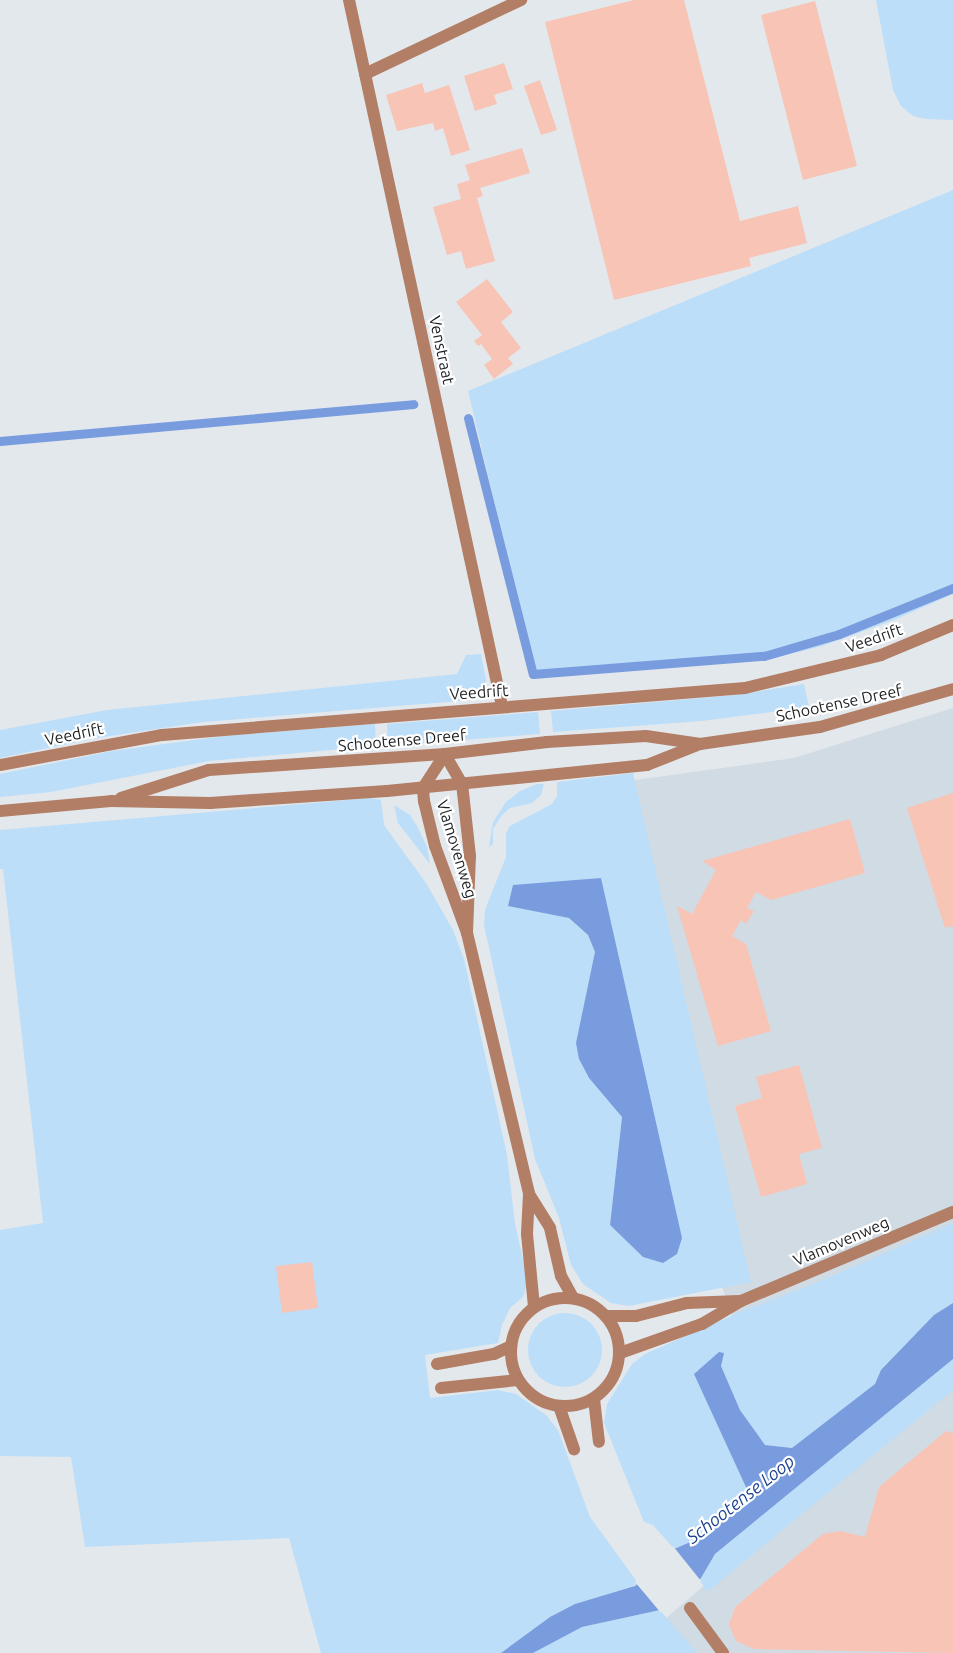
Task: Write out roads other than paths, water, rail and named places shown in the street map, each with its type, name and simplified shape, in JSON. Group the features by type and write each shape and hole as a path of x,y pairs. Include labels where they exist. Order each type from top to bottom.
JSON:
{"street":[{"name":"Venstraat","path":"349,0 502,706"},
{"path":"365,74 521,0"},
{"name":"Veedrift","path":"0,765 162,735 502,706 745,688 881,655 953,625"},
{"name":"Schootense Dreef","path":"0,811 111,801 210,803 423,788 647,765 700,744 820,727 953,689"},
{"name":"Schootense Dreef","path":"111,801 209,770 445,754 547,742 646,736 700,744"},
{"name":"Vlamovenweg","path":"467,933 470,856 462,784 445,754 423,788 435,846 467,933 529,1194 526,1234 534,1307"},
{"name":"Vlamovenweg","path":"529,1194 550,1228 561,1276 573,1298"},
{"name":"Vlamovenweg","path":"620,1353 702,1324 742,1301 953,1212"},
{"path":"573,1298 591,1304 606,1316 616,1333 620,1353 612,1379 594,1399 559,1406 536,1398 518,1380 512,1363 511,1346 515,1331 534,1307 553,1299 573,1298"},
{"name":"Vlamovenweg","path":"606,1316 636,1316 687,1304 742,1301"},
{"path":"437,1364 494,1354 511,1346"},
{"path":"441,1388 518,1380"},
{"path":"594,1399 599,1442"},
{"path":"559,1406 574,1449"},
{"path":"690,1608 723,1653"}],"water":[{"path":"601,878 682,1238 677,1254 663,1263 643,1257 610,1225 622,1117 589,1078 579,1059 576,1043 595,952 588,935 569,918 508,906 513,885"},
{"path":"953,1303 953,1359 715,1554 701,1578 660,1610 582,1627 533,1653 501,1653 550,1617 575,1604 635,1586 674,1549 702,1537 751,1498 694,1374 719,1352 724,1353 721,1366 740,1410 765,1445 792,1448 875,1384 881,1370 934,1315"}],"waterway":[{"path":"0,441 413,404"},
{"path":"468,418 533,674 764,656 839,634 953,588"}],"water label":[{"name":"Schootense Loop","path":"740,1499"}]}
